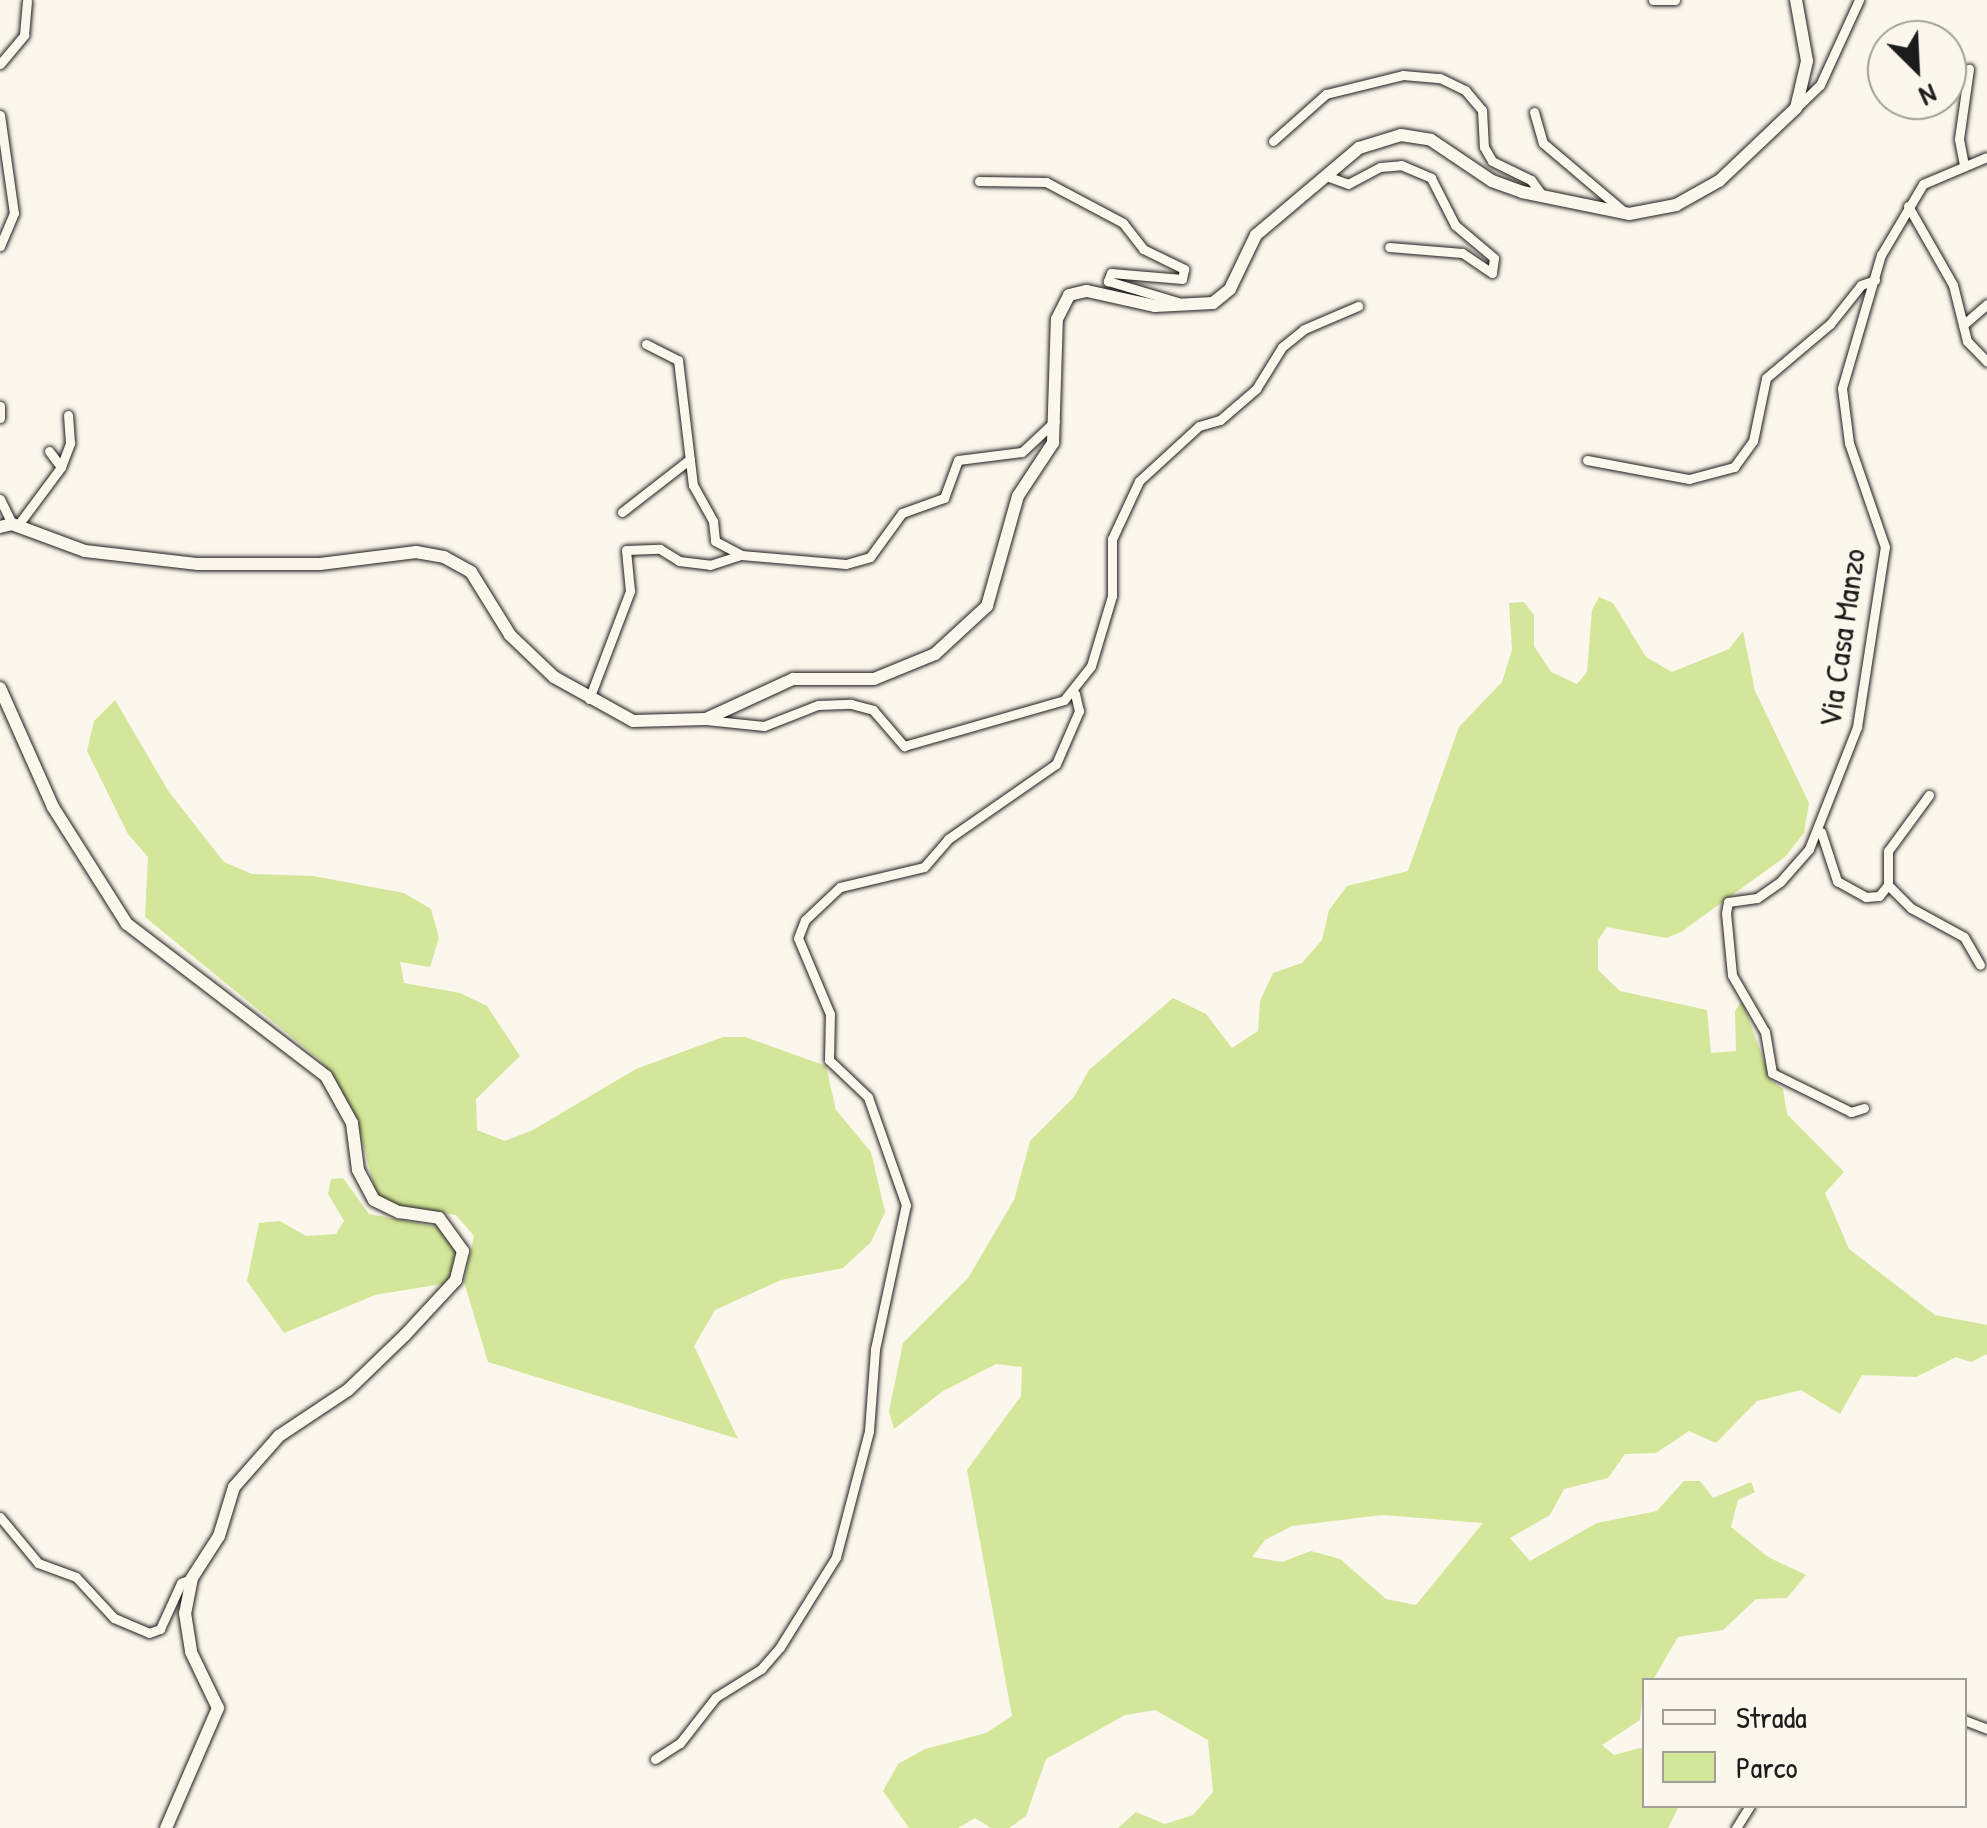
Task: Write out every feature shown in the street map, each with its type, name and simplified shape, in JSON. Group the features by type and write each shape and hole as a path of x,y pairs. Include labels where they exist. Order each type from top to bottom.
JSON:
{"street":[{"path":"1653,0 1674,0"},
{"path":"1796,0 1807,61 1796,108"},
{"path":"706,720 780,682 857,682 892,673 961,635 990,599 1018,496 1053,443 1058,419 1058,319 1069,295 1087,291 1194,307 1221,298 1256,235 1359,148 1411,135 1431,140 1492,181 1541,194 1628,214 1676,205 1718,181 1820,85 1859,0"},
{"path":"0,64 24,35 27,1"},
{"path":"1964,165 1959,139 1970,68"},
{"path":"1273,141 1326,94 1403,75 1440,78 1466,90 1482,110 1484,147 1492,161 1531,180 1541,194"},
{"path":"1534,112 1543,144 1628,214"},
{"path":"0,115 14,212 0,246"},
{"name":"Via Casa Manzo","path":"1864,1108 1836,1106 1772,1073 1765,1032 1732,975 1726,946 1728,902 1756,898 1780,882 1821,830 1856,727 1885,548 1849,443 1842,388 1875,280 1908,206 1923,184 1987,156"},
{"path":"1329,177 1348,184 1380,167 1400,165 1431,178 1455,225 1494,258 1492,273 1462,253 1389,247"},
{"path":"979,180 1046,182 1123,223 1143,249 1184,269 1182,279 1111,274 1108,281 1194,307"},
{"path":"1908,206 1953,285 1970,347 1987,362"},
{"name":"Via Casa Manzo","path":"1588,460 1688,479 1734,467 1753,442 1766,378 1830,324 1861,285 1875,280"},
{"path":"1963,326 1987,304"},
{"path":"0,499 10,525 85,551 198,564 320,564 416,552 444,557 471,572 520,646 589,700 633,722 706,720 764,726 818,705 850,704 873,710 904,746 1042,711 1075,693 1091,666 1112,596 1112,539 1138,481 1198,426 1220,420 1256,389 1282,347 1304,329 1358,306"},
{"path":"646,344 678,360 690,460 715,541 740,555"},
{"path":"0,406 0,418"},
{"path":"10,525 61,467 70,443 68,415"},
{"path":"589,700 630,591 626,550 660,549 680,561 710,565 740,555 846,564 870,557 902,513 944,498 958,460 1022,452 1058,419"},
{"path":"49,452 61,467"},
{"path":"622,512 690,460"},
{"path":"0,688 53,807 127,924 312,1063 346,1106 358,1170 374,1200 439,1218 463,1251 456,1280 405,1334 348,1390 279,1436 245,1473 192,1578 185,1633 218,1708 166,1828"},
{"path":"655,1760 680,1743 716,1696 761,1669 780,1647 836,1558 869,1431 875,1349 906,1205 868,1097 829,1060 830,1014 798,938 805,920 840,887 924,867 948,839 1043,775 1071,733 1080,711 1075,693"},
{"path":"1821,830 1837,881 1866,898 1878,896 1888,884 1888,851 1929,795"},
{"path":"1888,884 1911,908 1950,926 1980,965"},
{"path":"0,1517 38,1563 80,1580 110,1615 152,1634 182,1583 192,1578"}],"green space":[{"path":"1599,597 1613,603 1646,657 1672,672 1729,649 1743,631 1755,691 1809,803 1804,833 1785,857 1681,932 1666,938 1607,927 1598,940 1598,970 1620,991 1707,1010 1711,1053 1736,1051 1735,1011 1742,1001 1771,1080 1783,1089 1787,1114 1844,1172 1825,1193 1849,1249 1935,1315 1987,1325 1987,1354 1971,1362 1956,1357 1916,1377 1862,1375 1840,1414 1801,1390 1757,1401 1716,1443 1689,1431 1656,1453 1625,1454 1608,1478 1564,1489 1550,1515 1510,1538 1530,1561 1597,1523 1657,1511 1684,1481 1700,1481 1713,1498 1751,1482 1755,1492 1738,1500 1731,1527 1768,1557 1806,1575 1787,1598 1756,1599 1723,1630 1678,1637 1654,1678 1642,1678 1640,1720 1602,1745 1614,1755 1642,1748 1642,1808 1678,1808 1668,1828 1118,1828 1136,1812 1165,1824 1193,1815 1213,1792 1208,1740 1155,1710 1125,1715 1046,1759 1026,1816 1009,1828 991,1828 975,1818 958,1828 909,1828 883,1791 898,1764 925,1749 986,1733 1012,1716 967,1470 1021,1396 1022,1367 996,1364 943,1391 894,1429 889,1411 903,1343 968,1278 1014,1200 1030,1141 1074,1097 1089,1070 1173,998 1206,1014 1232,1048 1258,1031 1260,1001 1273,973 1302,963 1322,940 1329,910 1347,886 1408,871 1459,727 1502,682 1512,650 1509,603 1524,602 1534,615 1534,646 1551,672 1577,684 1587,672 1592,610","holes":["1382,1515 1483,1523 1416,1605 1386,1599 1340,1559 1311,1551 1282,1562 1252,1557 1265,1540 1292,1526"]},
{"path":"115,700 169,792 224,862 252,874 313,876 404,893 431,909 439,938 430,967 400,962 404,983 460,993 487,1006 520,1056 476,1099 477,1130 505,1141 533,1130 636,1069 723,1037 745,1037 826,1066 836,1110 871,1152 885,1212 871,1242 843,1268 781,1280 715,1310 694,1346 738,1439 488,1362 464,1282 474,1236 456,1215 390,1204 376,1194 357,1120 321,1061 145,917 148,857 128,834 87,751 94,721"},
{"path":"343,1178 369,1214 443,1228 458,1254 457,1269 448,1283 375,1295 284,1333 247,1281 259,1223 280,1221 306,1236 336,1234 344,1221 328,1194 331,1179"}]}
